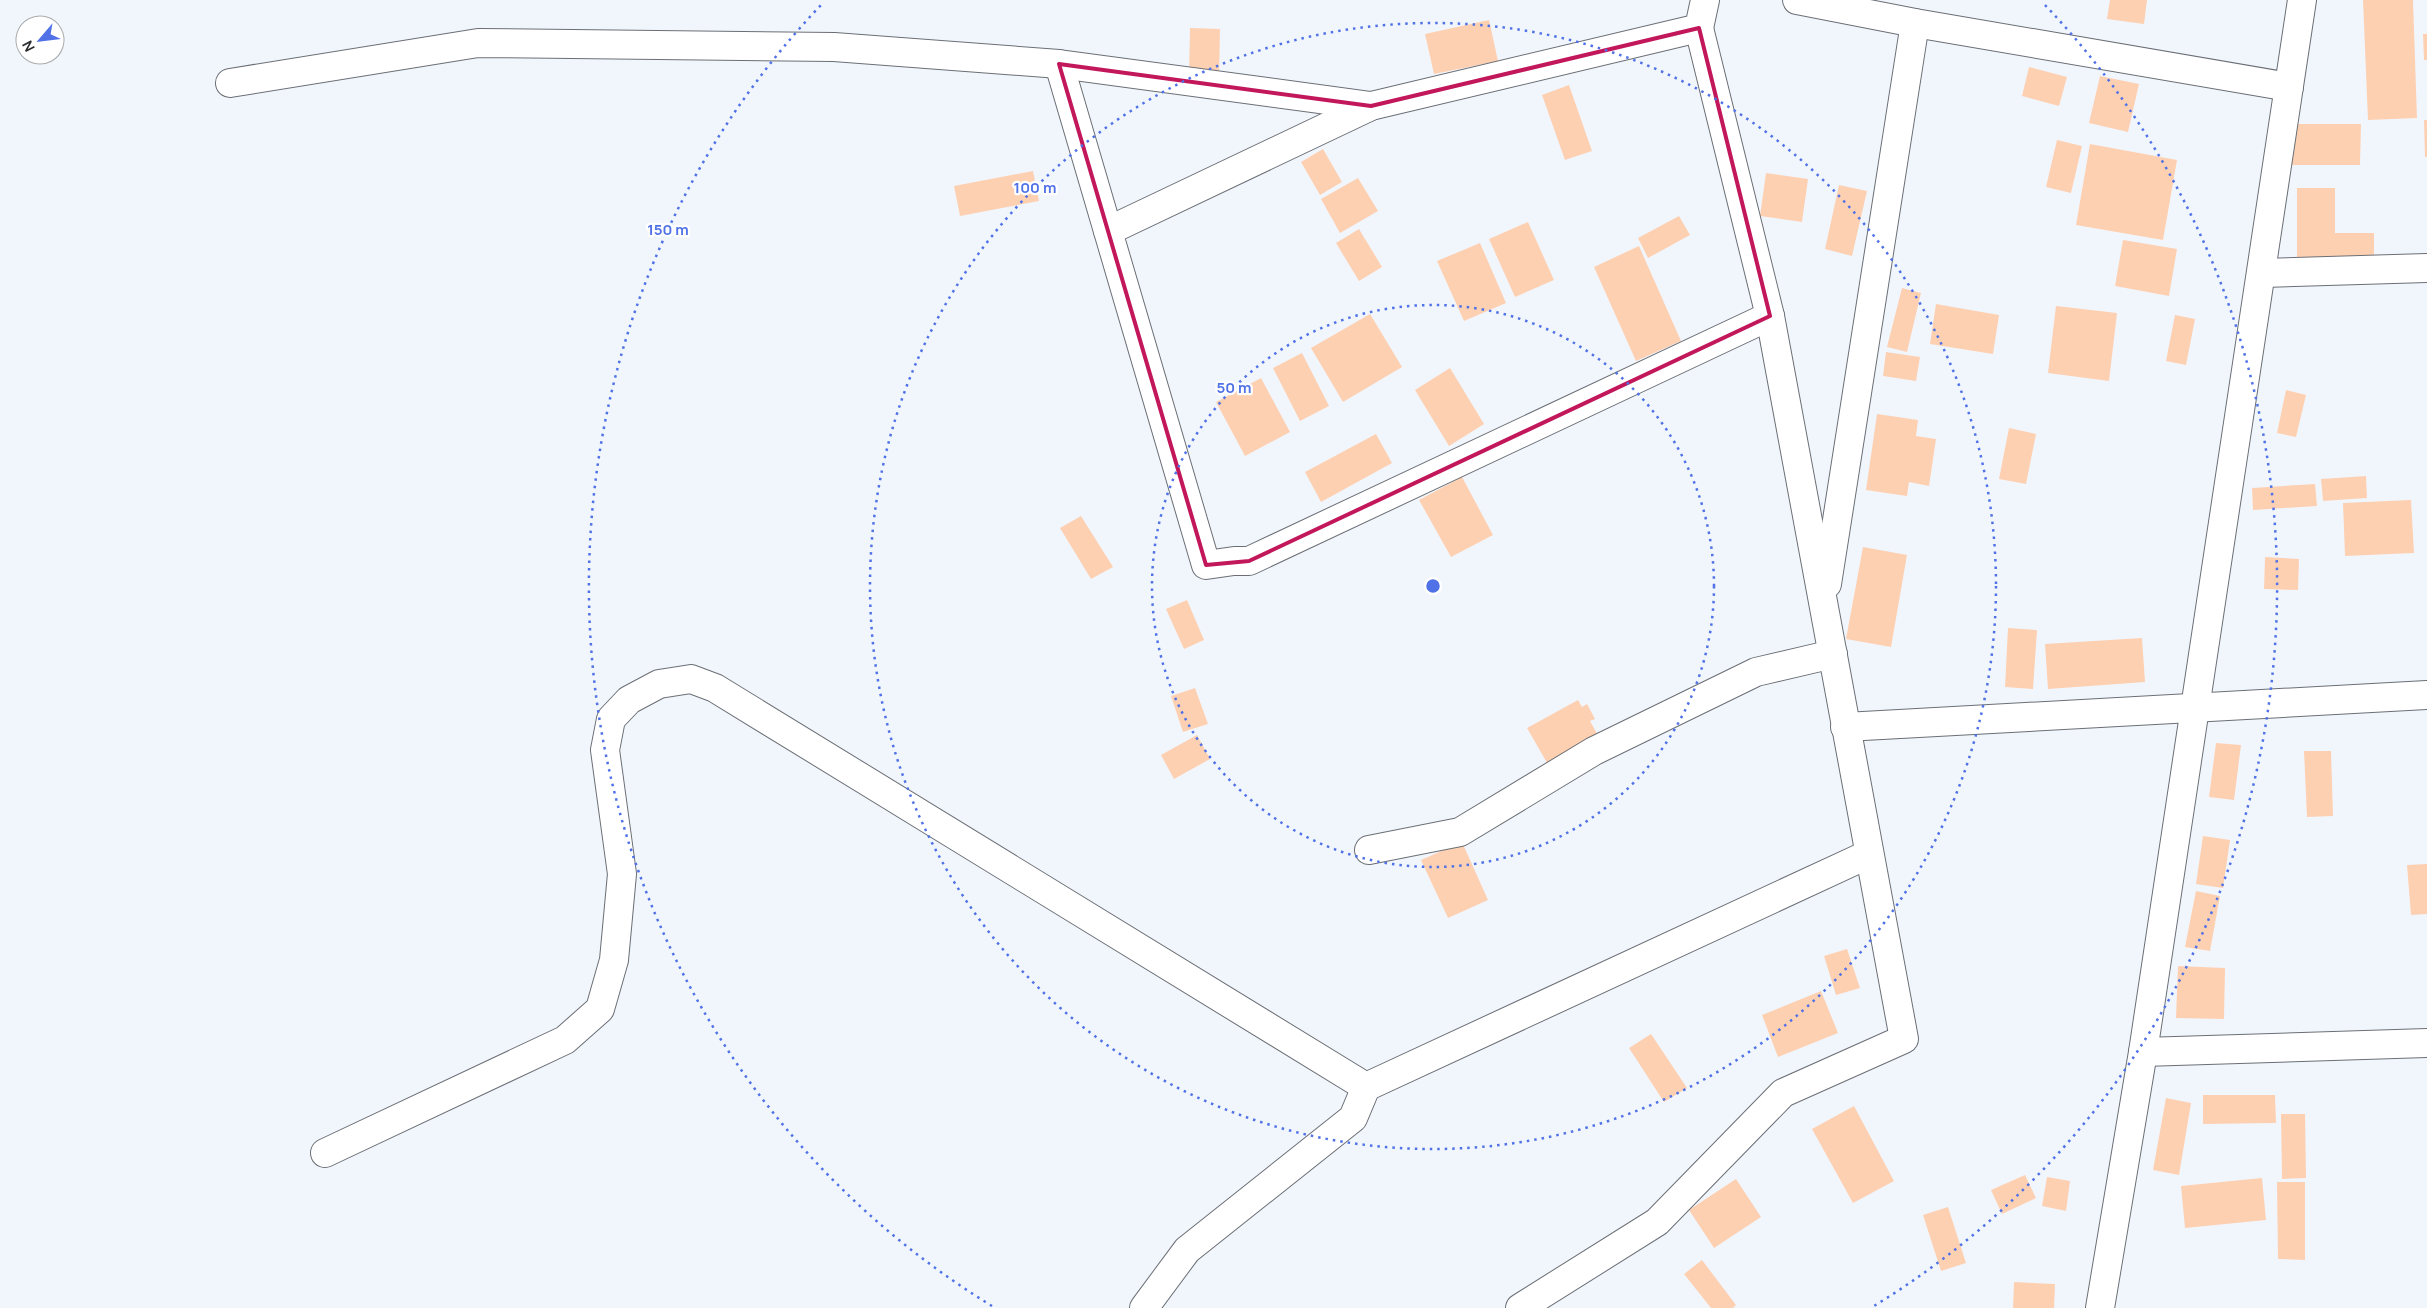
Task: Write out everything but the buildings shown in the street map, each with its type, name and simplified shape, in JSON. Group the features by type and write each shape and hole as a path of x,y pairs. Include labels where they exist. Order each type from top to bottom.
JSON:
{"street":[{"path":"1520,1308 1657,1222 1783,1093 1904,1039 1770,316 1699,28 1705,0"},
{"path":"1797,0 1915,23 2289,87"},
{"path":"2100,1308 2143,1052 2302,0"},
{"path":"1824,604 1915,23"},
{"path":"1108,231 1371,106 1699,28"},
{"path":"230,83 478,43 834,47 1059,64 1371,106"},
{"path":"1059,64 1206,565 1249,561 1770,316"},
{"path":"2262,273 2427,268"},
{"path":"1369,850 1460,832 1594,751 1756,672 1833,654"},
{"path":"325,1153 565,1040 600,1009 614,960 622,874 605,750 611,720 629,700 659,684 691,679 724,693 1366,1087"},
{"path":"1845,727 2427,695"},
{"path":"1144,1308 1187,1250 1353,1118 1366,1087 1869,854"},
{"path":"2143,1052 2427,1043"}],"highlighted area":[{"path":"1699,28 1770,316 1249,561 1206,565 1059,64 1371,106"}]}
